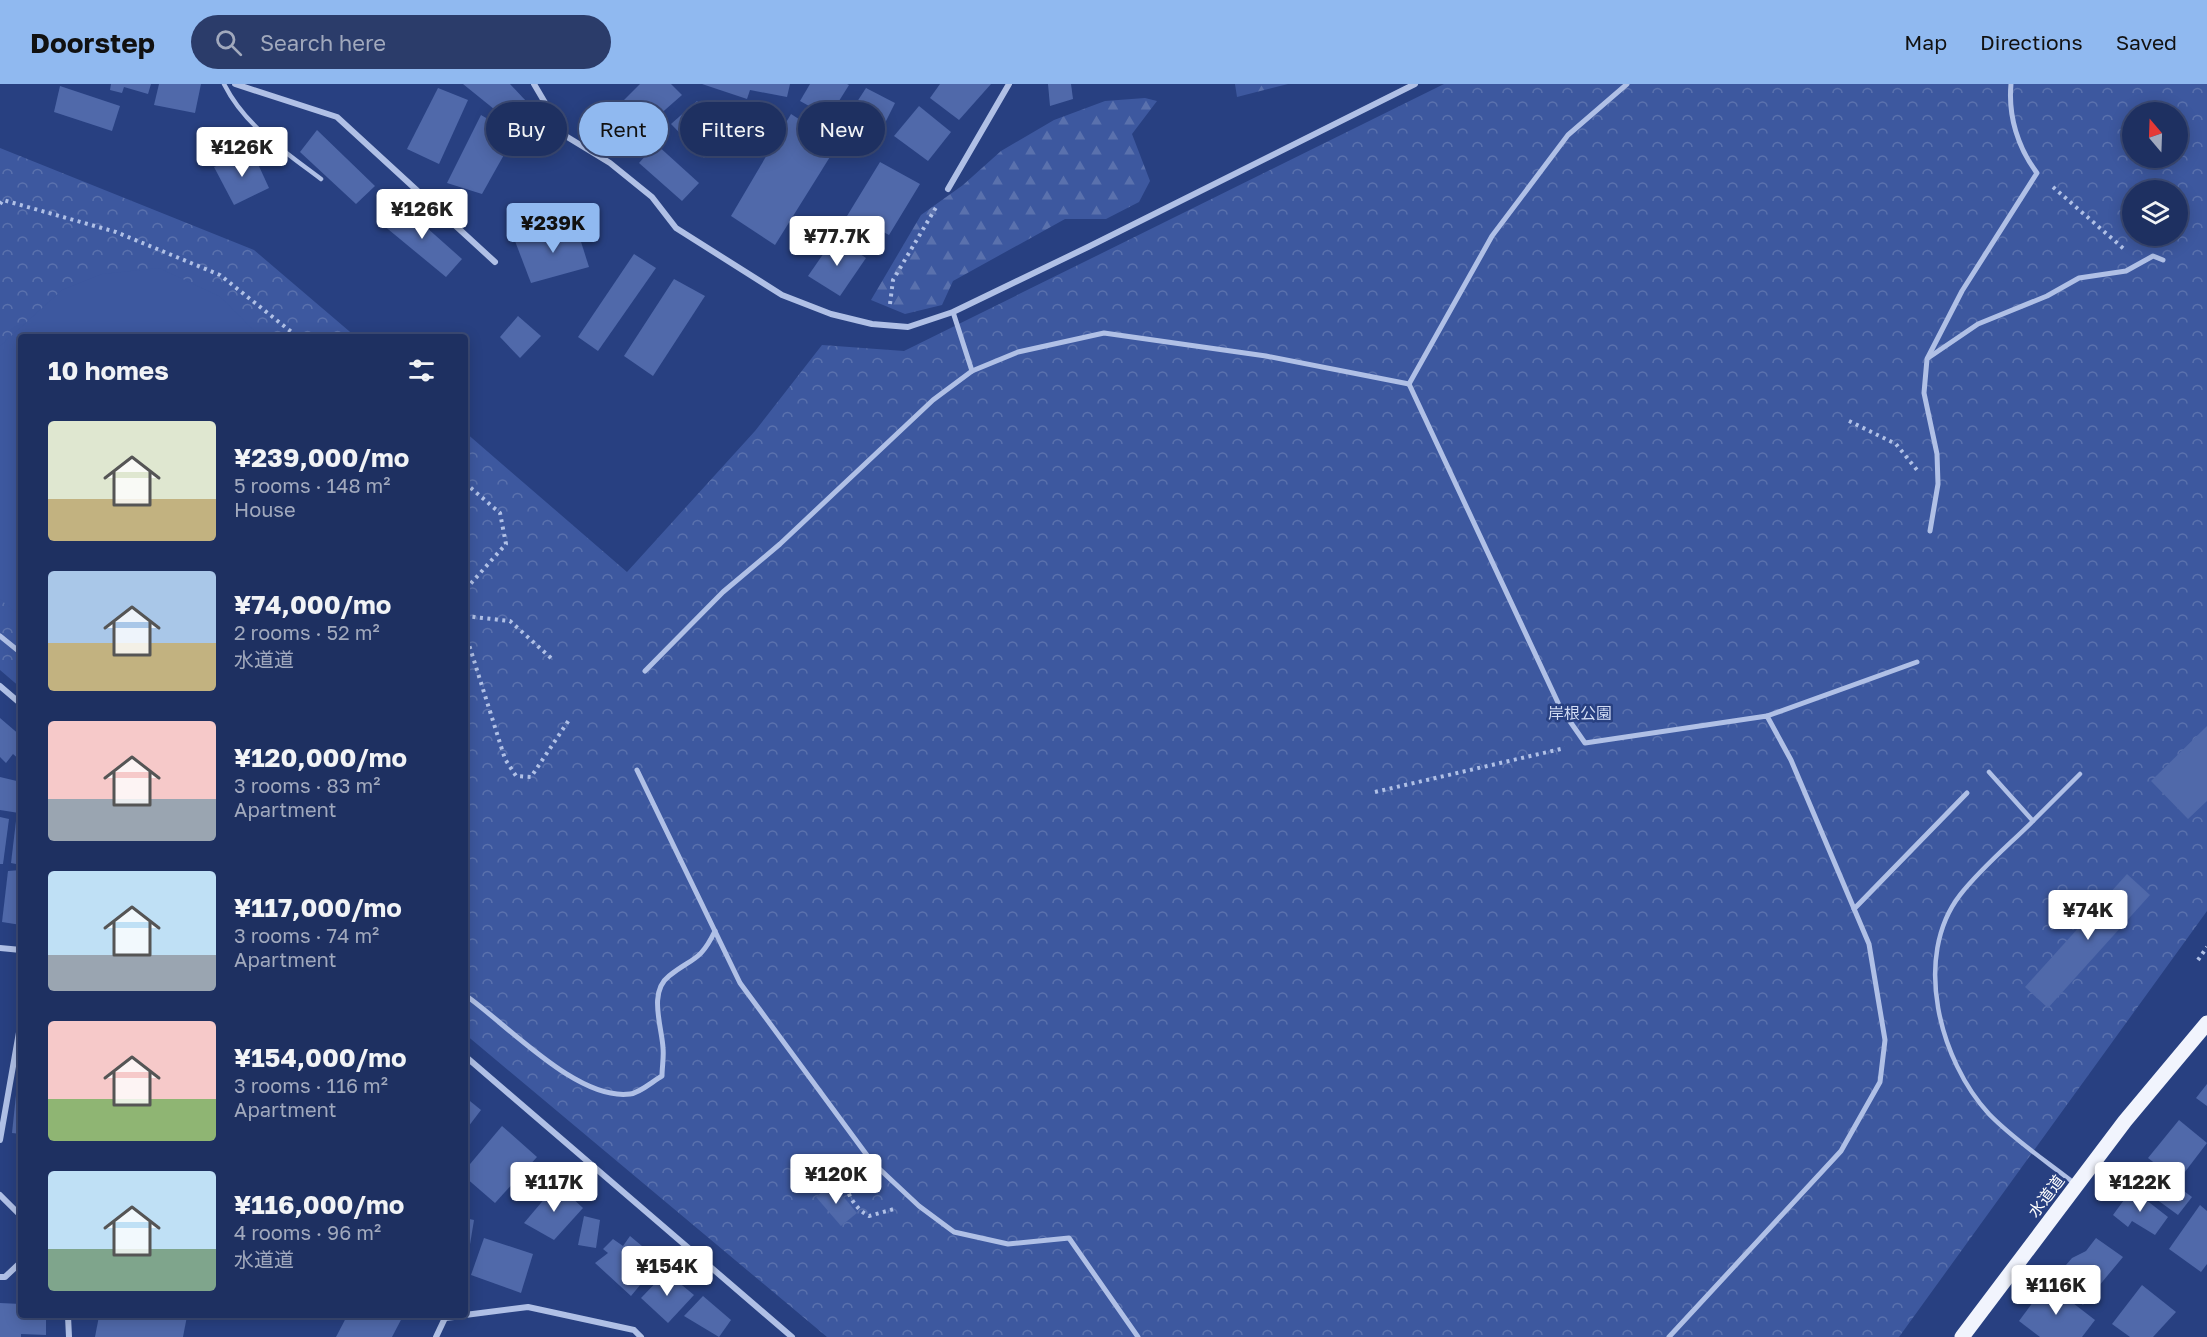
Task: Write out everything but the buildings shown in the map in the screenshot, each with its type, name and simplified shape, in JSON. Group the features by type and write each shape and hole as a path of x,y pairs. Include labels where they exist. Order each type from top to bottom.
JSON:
{"main road":[{"name":"水道道","path":"1962,1337 2125,1120 2207,1023"}],"street":[{"path":"235,84 337,117 495,262"},
{"path":"534,84 564,135 610,163 652,198 676,228 782,295 831,314 887,326 908,327 953,312 1415,84"},
{"path":"948,189 1009,84"},
{"path":"1409,384 1492,236 1568,135 1627,84"},
{"path":"1930,531 1936,494 1937,454 1923,393 1923,372 1927,359 1962,291 2037,173 2026,159 2015,131 2012,84"},
{"path":"1927,359 1978,324 2047,296 2079,278 2126,271 2153,256 2163,260"},
{"path":"953,312 972,371"},
{"path":"645,670 723,592 780,544 933,400 972,371 1018,352 1104,333 1266,356 1409,384"},
{"path":"1409,384 1560,707 1585,743 1767,716 1917,662"},
{"path":"0,636 18,651"},
{"path":"0,686 18,701"},
{"path":"1669,1337 1841,1151 1880,1082 1885,1040 1880,996 1869,944 1791,760 1767,716"},
{"path":"637,770 740,983 873,1162 914,1200 954,1232 1008,1244 1069,1238 1138,1337"},
{"path":"1854,909 1967,793"},
{"path":"468,997 517,1034 552,1066 599,1091 631,1095 662,1076 663,1048 658,1020 658,996 667,977 694,961 705,951 715,931"},
{"path":"0,948 18,950"},
{"path":"0,1140 18,1038"},
{"path":"468,1059 792,1337"},
{"path":"0,1195 18,1213"},
{"path":"0,1277 5,1277 18,1265"},
{"path":"468,1314 528,1307 634,1330 642,1337"},
{"path":"68,1318 69,1337"},
{"path":"436,1337 444,1318"}],"lane":[{"path":"224,84 236,108 267,138 321,179"},
{"path":"1989,772 2034,821"},
{"path":"2076,1185 1990,1114 1966,1083 1948,1045 1938,1001 1935,966 1944,925 1959,896 2080,774"}],"path":[{"path":"2037,173 2140,264"},
{"path":"887,326 893,280 948,189"},
{"path":"0,204 3,200 117,232 220,275 294,334"},
{"path":"1849,421 1896,444 1936,494"},
{"path":"468,486 500,513 506,544 468,587"},
{"path":"468,616 510,621 551,658"},
{"path":"468,642 505,759 516,776 531,777 569,720"},
{"path":"1375,792 1585,743"},
{"path":"2198,960 2207,947"},
{"path":"846,1126 843,1166 850,1200 856,1208 869,1216 882,1214 914,1200"}],"green space":[{"path":"1235,84 1288,84 1237,97"},
{"name":"岸根公園","path":"1444,84 2207,84 2207,911 1899,1337 827,1337 468,1037 468,435 627,572 755,431 822,345 904,351"},
{"path":"1145,98 1157,101 1132,134 1150,181 1139,202 1106,219 1065,219 953,281 942,305 905,314 871,300 921,215 963,185 1001,151 1054,120 1105,101"},
{"path":"0,148 254,250 352,334 18,334 18,685 0,670"},
{"path":"159,268 219,296 258,334 18,334 18,614 0,599 0,346 62,290 102,274"}]}
